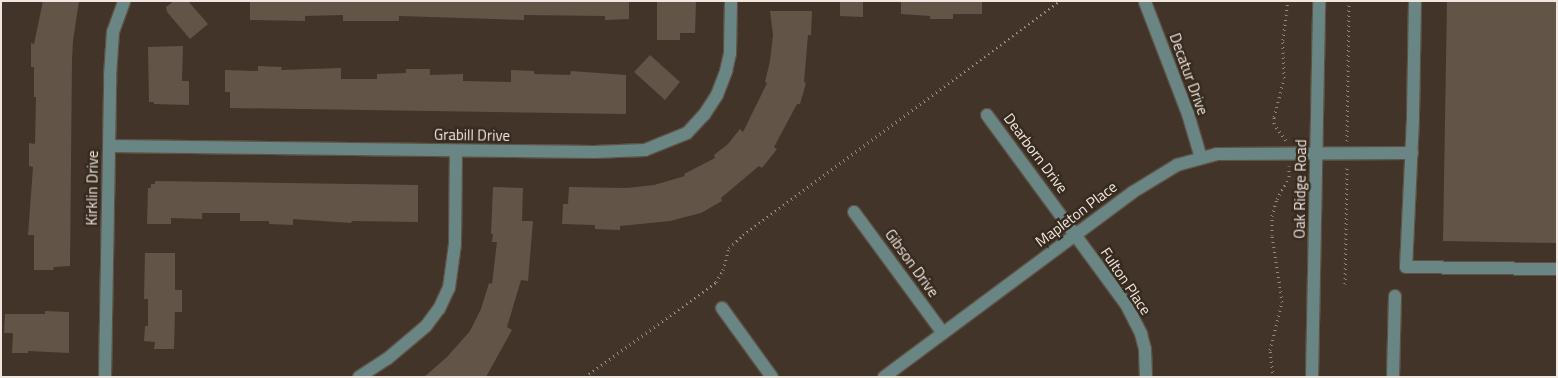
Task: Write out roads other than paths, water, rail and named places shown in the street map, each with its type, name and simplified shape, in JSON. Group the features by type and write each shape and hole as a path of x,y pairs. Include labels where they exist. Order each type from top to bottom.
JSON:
{"street":[{"name":"Kirklin Drive","path":"105,377 113,32 124,1"},
{"name":"Grabill Drive","path":"109,146 634,152 672,140 687,133 704,115 717,94 726,71 730,43 731,1"},
{"name":"Oak Ridge Road","path":"1312,377 1319,1"},
{"path":"1415,1 1412,153 1406,267 1557,269"},
{"name":"Decatur Drive","path":"1145,2 1188,114 1200,158"},
{"name":"Dearborn Drive","path":"987,115 1076,236"},
{"path":"359,377 387,359 426,326 439,309 449,288 456,244 456,151"},
{"name":"Mapleton Place","path":"884,377 1154,178 1178,165 1217,154 1317,155 1412,153"},
{"name":"Gibson Drive","path":"854,212 943,333"},
{"name":"Fulton Place","path":"1076,236 1126,304 1135,320 1145,349 1146,377"},
{"path":"1393,377 1395,296"},
{"path":"722,308 772,377"}]}
